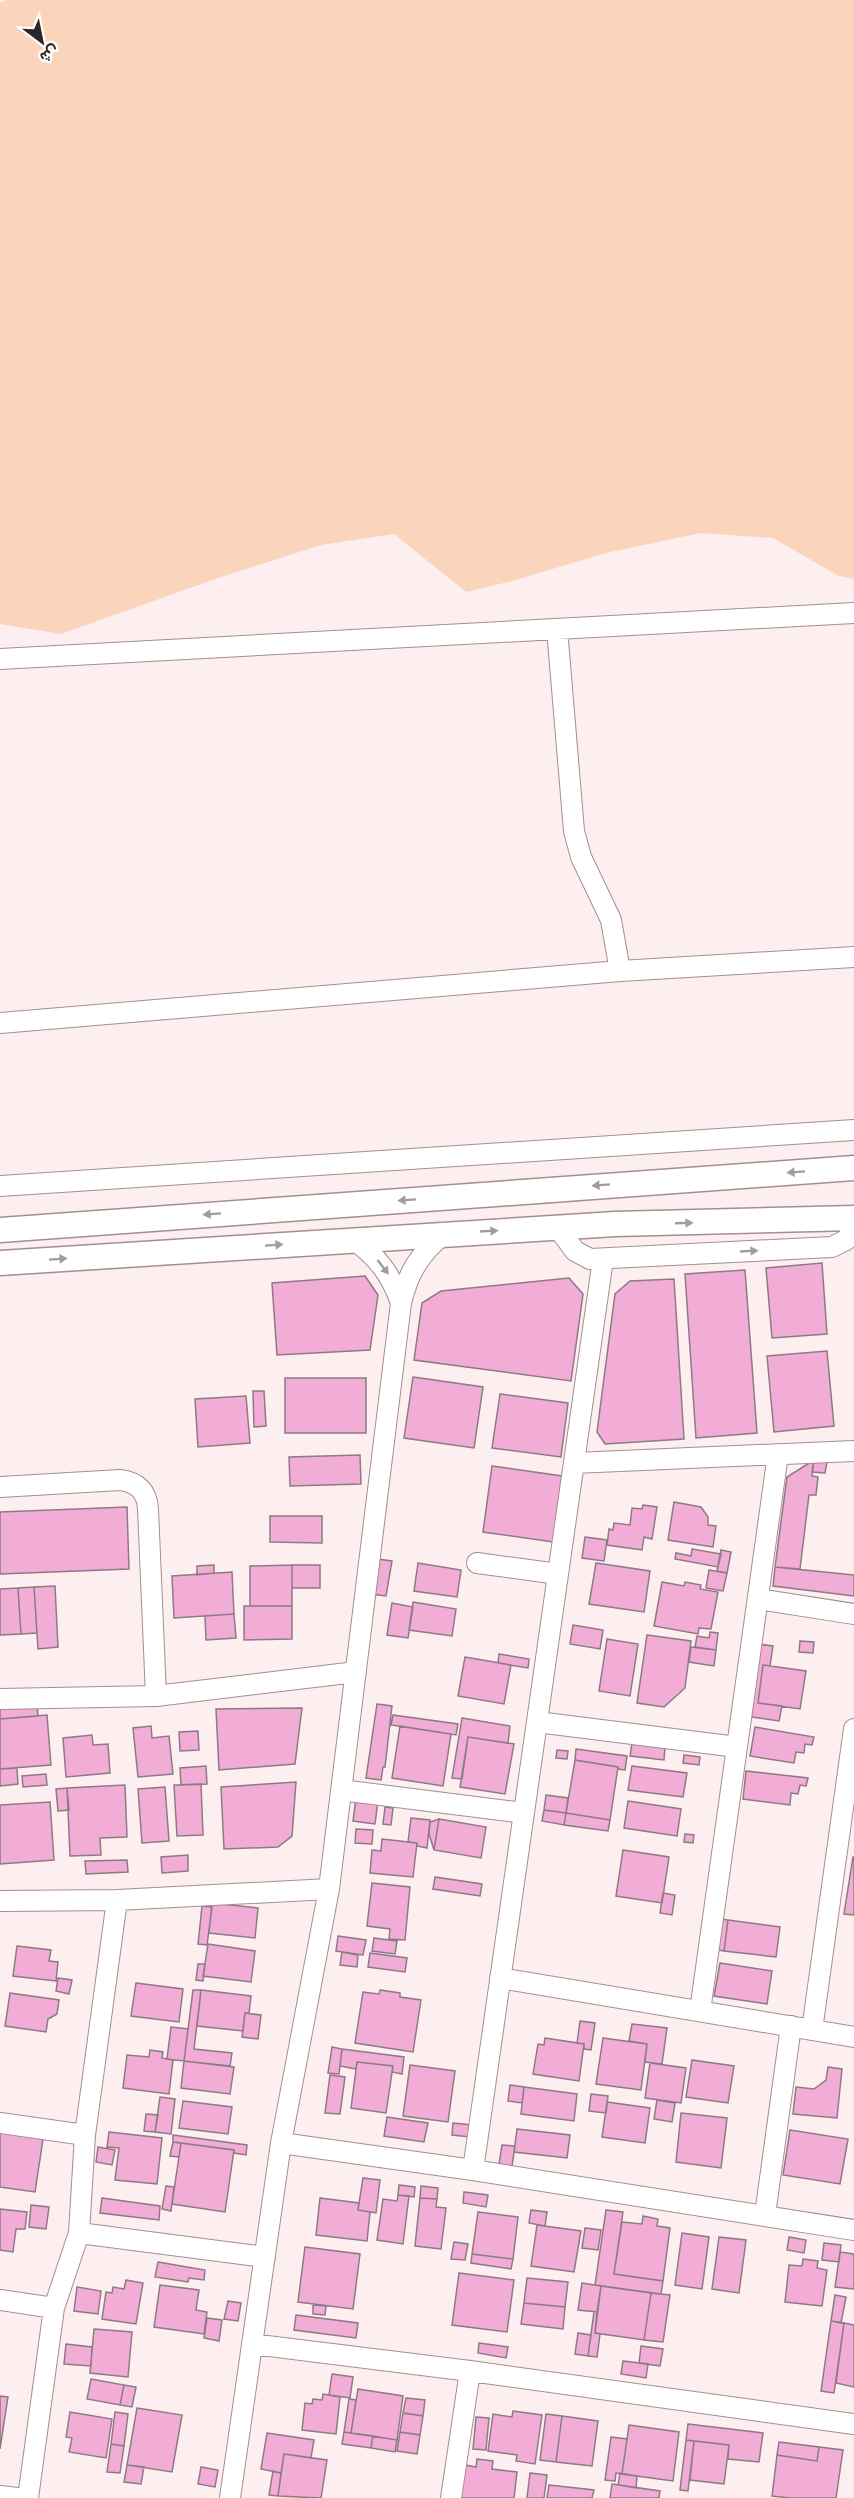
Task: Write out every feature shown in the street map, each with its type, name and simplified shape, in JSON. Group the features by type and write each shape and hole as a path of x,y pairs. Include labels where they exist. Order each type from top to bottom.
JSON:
{"main road":[{"path":"0,1230 854,1168"},
{"path":"0,1263 444,1234 854,1218"}],"street":[{"path":"0,658 854,613"},
{"path":"557,629 573,831 580,857 611,920 620,971"},
{"path":"0,1023 620,971 854,957"},
{"path":"0,1186 854,1130"},
{"path":"558,1228 575,1251 590,1259 832,1247 846,1240 854,1229"},
{"path":"230,2498 281,2143 329,1889 401,1303 407,1280 416,1262 428,1246 444,1234"},
{"path":"354,1240 383,1266 394,1282 401,1303"},
{"path":"472,2170 603,1259"},
{"path":"574,1463 854,1451"},
{"path":"700,2011 778,1454"},
{"path":"0,1487 120,1480 129,1481 144,1492 148,1509 156,1696"},
{"path":"477,1563 558,1574"},
{"path":"758,1599 854,1614"},
{"path":"0,1699 156,1696 356,1672"},
{"path":"537,1722 737,1747"},
{"path":"812,2030 854,1729"},
{"path":"341,1790 524,1813"},
{"path":"0,1901 117,1900 329,1889"},
{"path":"28,2498 54,2308 79,2233 85,2135 117,1900"},
{"path":"500,1978 854,2037"},
{"path":"765,2215 791,2026"},
{"path":"0,2123 85,2135"},
{"path":"281,2143 472,2170 854,2230"},
{"path":"79,2233 265,2257"},
{"path":"0,2300 54,2308"},
{"path":"252,2344 470,2370 854,2424"},
{"path":"451,2498 470,2370"},
{"path":"0,2496 17,2498"}],"shaded area":[{"path":"7,0 854,0 854,579 839,576 773,538 701,533 606,553 466,592 394,534 321,545 221,577 61,634 0,624 0,3"}],"building":[{"path":"822,1263 827,1334 772,1338 766,1268"},
{"path":"745,1270 757,1433 696,1438 685,1274"},
{"path":"365,1276 378,1295 370,1350 277,1355 272,1283"},
{"path":"569,1278 583,1294 571,1381 414,1360 422,1303 441,1291"},
{"path":"674,1279 684,1439 605,1444 597,1432 615,1294 630,1281"},
{"path":"827,1351 834,1426 774,1432 767,1356"},
{"path":"413,1377 483,1387 474,1448 404,1438"},
{"path":"285,1378 366,1378 366,1433 285,1433"},
{"path":"253,1391 264,1391 266,1426 254,1427"},
{"path":"500,1394 568,1403 561,1457 492,1448"},
{"path":"246,1396 250,1443 198,1447 195,1399"},
{"path":"360,1455 361,1484 290,1486 289,1457"},
{"path":"814,1460 827,1462 825,1473 812,1472"},
{"path":"814,1460 812,1476 818,1477 816,1495 809,1495 800,1569 775,1567 787,1477"},
{"path":"492,1466 562,1476 553,1542 483,1532"},
{"path":"674,1502 701,1507 708,1517 708,1525 716,1526 713,1547 668,1540"},
{"path":"643,1505 657,1507 652,1539 644,1537 642,1550 607,1545 609,1529 613,1530 614,1523 630,1525 632,1508 642,1509"},
{"path":"127,1507 129,1569 0,1574 0,1512"},
{"path":"270,1516 322,1516 322,1543 270,1542"},
{"path":"585,1537 607,1540 604,1561 582,1558"},
{"path":"692,1549 721,1554 718,1567 675,1559 676,1553 691,1556"},
{"path":"721,1550 731,1552 727,1573 717,1571"},
{"path":"377,1559 392,1561 386,1596 371,1594"},
{"path":"418,1563 461,1570 457,1597 414,1591"},
{"path":"596,1563 650,1571 644,1612 589,1604"},
{"path":"214,1565 214,1573 197,1575 197,1566"},
{"path":"292,1565 320,1565 320,1588 292,1588"},
{"path":"292,1565 292,1606 250,1606 250,1566"},
{"path":"775,1567 854,1575 854,1596 773,1586"},
{"path":"709,1570 727,1573 723,1591 706,1588"},
{"path":"232,1572 234,1614 174,1618 172,1576"},
{"path":"662,1582 684,1586 685,1582 701,1585 700,1589 718,1592 711,1629 699,1628 698,1634 654,1626"},
{"path":"55,1586 58,1647 38,1649 34,1587"},
{"path":"34,1587 37,1633 21,1634 18,1588"},
{"path":"18,1588 21,1634 0,1635 0,1589"},
{"path":"413,1602 456,1609 452,1636 409,1630"},
{"path":"392,1603 413,1607 408,1638 387,1635"},
{"path":"244,1606 292,1606 292,1639 244,1640"},
{"path":"234,1614 236,1638 206,1640 205,1616"},
{"path":"573,1625 603,1630 600,1649 570,1644"},
{"path":"710,1632 718,1633 716,1650 695,1647 697,1636 709,1638"},
{"path":"647,1635 691,1641 685,1688 664,1707 637,1703"},
{"path":"607,1639 638,1644 630,1696 599,1691"},
{"path":"800,1641 814,1642 813,1653 799,1652"},
{"path":"757,1644 773,1646 770,1666 763,1665 758,1703 782,1706 779,1721 746,1716"},
{"path":"691,1647 716,1650 714,1666 689,1662"},
{"path":"499,1654 529,1659 528,1668 498,1663"},
{"path":"465,1657 511,1665 504,1704 458,1696"},
{"path":"763,1665 806,1671 800,1709 758,1703"},
{"path":"377,1704 392,1706 385,1767 383,1767 381,1780 366,1778"},
{"path":"37,1705 38,1716 0,1719 0,1708"},
{"path":"302,1708 295,1764 219,1770 216,1709"},
{"path":"47,1715 51,1765 0,1769 0,1719"},
{"path":"393,1715 458,1724 456,1735 391,1725"},
{"path":"462,1718 510,1726 508,1743 468,1737 462,1779 452,1778"},
{"path":"151,1726 152,1738 169,1736 173,1774 138,1777 133,1728"},
{"path":"400,1726 451,1734 443,1786 392,1778"},
{"path":"755,1727 814,1737 812,1745 805,1744 804,1753 796,1752 794,1763 750,1756"},
{"path":"198,1731 199,1750 180,1751 179,1732"},
{"path":"92,1735 93,1745 108,1744 110,1773 66,1777 63,1738"},
{"path":"468,1737 514,1744 505,1794 460,1787"},
{"path":"632,1743 665,1747 664,1760 630,1756"},
{"path":"576,1749 627,1756 625,1770 575,1760"},
{"path":"557,1750 568,1751 567,1759 556,1758"},
{"path":"684,1755 700,1757 699,1765 683,1763"},
{"path":"575,1760 618,1767 610,1820 566,1813"},
{"path":"206,1766 207,1784 181,1785 180,1768"},
{"path":"632,1766 687,1773 683,1797 628,1790"},
{"path":"17,1768 18,1784 0,1786 0,1769"},
{"path":"746,1771 808,1778 806,1786 800,1785 798,1794 791,1793 790,1805 743,1799"},
{"path":"46,1774 47,1785 23,1787 22,1776"},
{"path":"296,1782 292,1836 278,1847 224,1849 221,1787"},
{"path":"201,1784 203,1835 177,1836 174,1785"},
{"path":"125,1785 127,1837 100,1838 101,1855 70,1856 67,1788"},
{"path":"165,1787 169,1841 142,1843 138,1789"},
{"path":"67,1788 69,1810 58,1811 56,1789"},
{"path":"546,1795 568,1798 566,1813 544,1810"},
{"path":"356,1798 378,1801 375,1824 353,1821"},
{"path":"628,1801 681,1809 677,1836 624,1828"},
{"path":"50,1802 54,1860 0,1864 0,1805"},
{"path":"385,1807 393,1808 391,1825 383,1824"},
{"path":"544,1810 566,1813 564,1825 542,1821"},
{"path":"566,1813 610,1820 608,1831 564,1825"},
{"path":"411,1818 430,1820 427,1848 408,1842"},
{"path":"439,1819 434,1850 429,1834 430,1822"},
{"path":"439,1819 486,1827 481,1858 434,1850"},
{"path":"356,1829 373,1830 372,1844 355,1843"},
{"path":"685,1834 694,1835 693,1843 684,1842"},
{"path":"382,1839 417,1843 413,1877 370,1873 372,1850 381,1851"},
{"path":"623,1850 669,1857 662,1903 616,1896"},
{"path":"188,1855 188,1871 162,1873 161,1857"},
{"path":"854,1857 854,1915 844,1914"},
{"path":"127,1860 128,1872 86,1874 85,1861"},
{"path":"435,1877 482,1884 480,1896 433,1889"},
{"path":"372,1883 410,1887 405,1940 389,1939 390,1929 367,1926"},
{"path":"663,1893 675,1895 672,1915 660,1913"},
{"path":"212,1903 258,1908 255,1938 209,1933"},
{"path":"202,1906 212,1907 207,1945 198,1944"},
{"path":"717,1918 728,1920 724,1951 713,1949"},
{"path":"728,1920 780,1927 776,1957 724,1951"},
{"path":"338,1936 366,1940 363,1955 336,1951"},
{"path":"374,1938 397,1941 395,1954 372,1951"},
{"path":"208,1944 255,1951 251,1982 203,1976"},
{"path":"17,1946 51,1950 49,1961 58,1962 56,1981 13,1976"},
{"path":"342,1952 358,1955 357,1967 340,1965"},
{"path":"370,1953 407,1958 405,1972 368,1967"},
{"path":"720,1963 772,1971 767,2004 714,1996"},
{"path":"198,1964 205,1964 203,1981 196,1980"},
{"path":"58,1978 72,1980 69,1994 56,1991"},
{"path":"136,1983 183,1989 179,2022 131,2016"},
{"path":"193,1990 201,1990 194,2049 232,2053 230,2066 184,2061"},
{"path":"201,1990 251,1996 249,2013 245,2013 243,2031 197,2026"},
{"path":"380,1990 400,1993 400,1997 421,2000 413,2052 355,2043 363,1992 379,1994"},
{"path":"10,1993 59,2000 57,2014 48,2019 46,2032 5,2026"},
{"path":"245,2013 261,2015 258,2039 242,2037"},
{"path":"580,2021 595,2023 591,2050 584,2049 584,2044 577,2043"},
{"path":"632,2024 667,2028 662,2064 645,2062 647,2044 629,2041"},
{"path":"171,2027 188,2029 184,2061 167,2059"},
{"path":"545,2038 584,2044 579,2081 533,2074 538,2044 544,2045"},
{"path":"603,2038 647,2044 641,2090 596,2084"},
{"path":"332,2047 342,2049 339,2074 328,2073"},
{"path":"342,2049 404,2057 402,2074 392,2072 393,2066 357,2062 356,2069 340,2066"},
{"path":"150,2050 163,2052 162,2058 173,2060 169,2094 123,2088 127,2055 149,2057"},
{"path":"692,2060 734,2066 728,2103 686,2097"},
{"path":"184,2061 234,2067 230,2094 181,2088"},
{"path":"357,2062 393,2066 386,2113 351,2108"},
{"path":"650,2063 686,2068 681,2103 645,2098"},
{"path":"410,2065 455,2071 448,2122 403,2116"},
{"path":"828,2067 842,2069 837,2118 793,2114 796,2087 814,2089 826,2080"},
{"path":"330,2075 345,2077 340,2114 325,2113"},
{"path":"510,2085 524,2087 522,2103 508,2101"},
{"path":"524,2087 577,2094 574,2121 521,2114"},
{"path":"591,2094 608,2096 606,2113 589,2111"},
{"path":"160,2097 175,2099 171,2134 155,2132"},
{"path":"657,2100 675,2103 672,2122 654,2119"},
{"path":"183,2101 232,2107 228,2134 179,2128"},
{"path":"607,2102 650,2108 645,2143 602,2137"},
{"path":"681,2113 727,2118 721,2168 676,2162"},
{"path":"146,2114 158,2115 155,2132 144,2131"},
{"path":"387,2117 428,2123 424,2142 384,2136"},
{"path":"453,2123 472,2125 470,2137 452,2135"},
{"path":"517,2129 570,2135 567,2158 514,2152"},
{"path":"790,2130 848,2139 840,2184 783,2175"},
{"path":"0,2132 43,2139 35,2192 0,2187"},
{"path":"109,2132 162,2138 157,2184 115,2180 119,2148 107,2147"},
{"path":"173,2135 247,2145 246,2155 234,2153 234,2150 173,2142"},
{"path":"173,2142 181,2143 179,2157 170,2156"},
{"path":"181,2143 234,2150 225,2212 172,2204"},
{"path":"502,2145 515,2146 512,2166 499,2164"},
{"path":"98,2147 115,2150 112,2165 96,2162"},
{"path":"363,2178 380,2180 376,2213 358,2210"},
{"path":"399,2185 415,2187 414,2197 398,2195"},
{"path":"166,2186 174,2187 171,2211 162,2209"},
{"path":"421,2186 438,2188 437,2199 420,2198"},
{"path":"464,2192 488,2195 486,2207 463,2203"},
{"path":"398,2195 409,2196 403,2244 377,2240 383,2199 397,2201"},
{"path":"102,2198 160,2206 159,2220 100,2213"},
{"path":"320,2198 359,2203 358,2210 370,2212 367,2241 316,2235"},
{"path":"420,2198 437,2199 436,2207 446,2208 441,2249 415,2246"},
{"path":"31,2205 49,2207 46,2229 29,2227"},
{"path":"0,2209 27,2212 25,2229 16,2229 13,2252 0,2250"},
{"path":"531,2210 547,2212 545,2226 529,2223"},
{"path":"606,2210 623,2212 614,2274 663,2281 661,2294 595,2285"},
{"path":"478,2212 518,2217 513,2259 472,2254"},
{"path":"643,2216 658,2219 657,2226 670,2228 663,2281 614,2274 622,2222 642,2224"},
{"path":"537,2225 581,2231 574,2272 531,2266"},
{"path":"585,2228 601,2230 598,2250 582,2248"},
{"path":"682,2233 709,2237 702,2289 675,2285"},
{"path":"719,2237 746,2240 739,2293 712,2289"},
{"path":"789,2237 806,2240 804,2253 787,2250"},
{"path":"454,2242 468,2244 465,2260 451,2259"},
{"path":"824,2243 841,2245 839,2262 822,2260"},
{"path":"305,2247 360,2254 353,2309 298,2302"},
{"path":"840,2252 854,2254 854,2289 835,2287"},
{"path":"472,2254 513,2259 511,2269 471,2263"},
{"path":"803,2259 818,2261 817,2268 827,2270 822,2306 785,2302 789,2265 802,2266"},
{"path":"158,2262 205,2270 204,2280 189,2278 188,2282 155,2277"},
{"path":"459,2273 514,2280 507,2332 452,2325"},
{"path":"527,2278 568,2282 565,2307 524,2303"},
{"path":"126,2280 143,2283 136,2324 102,2319 106,2292 112,2293 113,2287 124,2289"},
{"path":"582,2283 601,2286 597,2312 578,2310"},
{"path":"160,2285 199,2290 196,2310 207,2312 204,2334 154,2327"},
{"path":"601,2286 651,2293 644,2340 595,2333"},
{"path":"77,2287 101,2291 98,2314 74,2311"},
{"path":"651,2293 670,2295 663,2342 644,2340"},
{"path":"835,2295 846,2297 841,2323 831,2321"},
{"path":"228,2301 241,2303 238,2321 224,2319"},
{"path":"524,2303 565,2307 563,2329 521,2324"},
{"path":"313,2305 326,2306 325,2315 313,2314"},
{"path":"594,2312 597,2312 595,2333 600,2334 597,2357 588,2356"},
{"path":"296,2315 358,2323 356,2338 294,2330"},
{"path":"207,2318 222,2320 219,2341 204,2338"},
{"path":"831,2321 844,2323 834,2393 821,2391"},
{"path":"844,2323 854,2325 854,2387 836,2383"},
{"path":"94,2329 132,2332 128,2377 90,2373"},
{"path":"578,2333 591,2335 588,2356 575,2354"},
{"path":"479,2343 508,2347 506,2358 478,2353"},
{"path":"66,2344 92,2347 91,2366 64,2364"},
{"path":"641,2346 663,2349 660,2366 639,2363"},
{"path":"623,2361 648,2364 646,2378 621,2374"},
{"path":"332,2374 353,2377 350,2398 329,2395"},
{"path":"91,2379 124,2385 120,2405 87,2399"},
{"path":"124,2385 136,2387 132,2407 120,2405"},
{"path":"358,2389 403,2396 397,2440 351,2433"},
{"path":"323,2394 340,2397 336,2434 302,2430 305,2403 312,2404 313,2399 322,2400"},
{"path":"0,2396 8,2397 0,2449"},
{"path":"406,2398 425,2400 423,2416 403,2413"},
{"path":"349,2399 356,2400 351,2433 344,2432"},
{"path":"137,2408 182,2415 172,2472 127,2465"},
{"path":"513,2411 542,2415 535,2464 516,2461 517,2455 488,2451 493,2414 512,2417"},
{"path":"70,2412 112,2419 106,2458 69,2452 72,2438 66,2437"},
{"path":"115,2412 128,2414 124,2446 111,2444"},
{"path":"403,2413 423,2416 420,2435 400,2432"},
{"path":"546,2414 562,2416 556,2462 540,2460"},
{"path":"562,2416 598,2421 592,2466 556,2462"},
{"path":"476,2417 489,2418 486,2450 473,2449"},
{"path":"688,2424 763,2433 759,2462 728,2459 729,2445 686,2440"},
{"path":"629,2425 679,2432 673,2481 622,2474"},
{"path":"344,2432 373,2436 371,2448 342,2444"},
{"path":"400,2432 420,2435 417,2454 397,2451"},
{"path":"267,2433 314,2440 311,2458 284,2454 281,2473 261,2469"},
{"path":"373,2436 397,2440 395,2452 371,2448"},
{"path":"611,2437 627,2439 622,2474 616,2473 615,2481 605,2480"},
{"path":"686,2440 694,2441 688,2491 680,2490"},
{"path":"694,2441 729,2445 724,2484 690,2480"},
{"path":"779,2442 819,2447 817,2461 777,2455"},
{"path":"111,2444 124,2446 120,2473 107,2472"},
{"path":"819,2447 843,2450 836,2498 772,2496 777,2455 817,2461"},
{"path":"284,2454 327,2460 321,2498 278,2496"},
{"path":"477,2459 493,2461 492,2469 517,2472 514,2498 460,2498 465,2465 476,2467"},
{"path":"127,2465 144,2467 141,2484 124,2482"},
{"path":"201,2467 218,2470 215,2487 198,2484"},
{"path":"273,2471 281,2473 278,2496 269,2495"},
{"path":"530,2473 547,2475 544,2498 527,2498"},
{"path":"620,2473 637,2476 636,2488 618,2485"},
{"path":"612,2484 660,2491 659,2498 610,2498"},
{"path":"549,2485 594,2490 592,2498 547,2498"}]}
